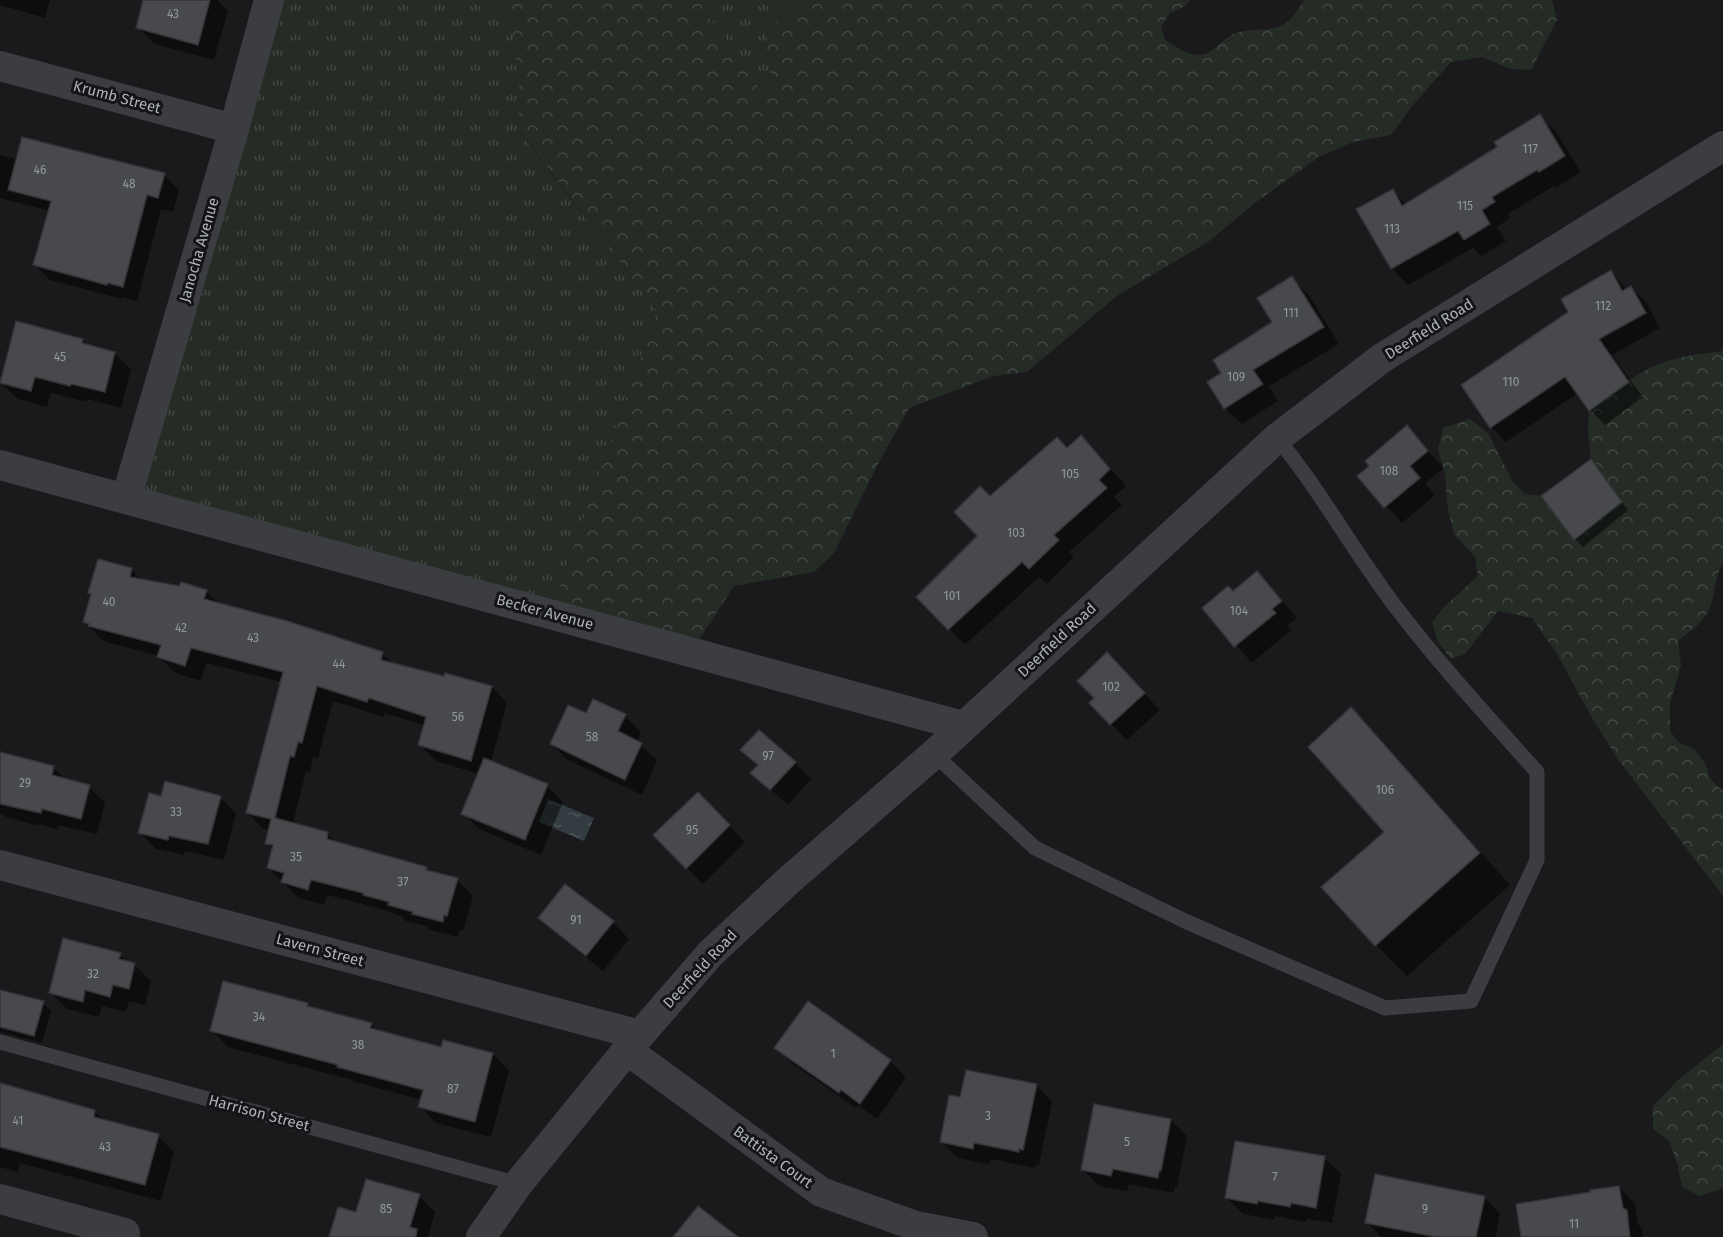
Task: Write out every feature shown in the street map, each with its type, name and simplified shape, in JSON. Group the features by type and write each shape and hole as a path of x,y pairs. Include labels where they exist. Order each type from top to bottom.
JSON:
{"street":[{"name":"Janocha Avenue","path":"126,499 234,129 269,0"},
{"name":"Krumb Street","path":"0,66 234,129"},
{"name":"Deerfield Road","path":"481,1237 518,1184 634,1042 710,954 787,882 934,754 1277,438 1382,358 1723,146"},
{"name":"Becker Avenue","path":"0,465 963,726"},
{"name":"Lavern Street","path":"0,864 634,1042"},
{"name":"Battista Court","path":"634,1042 821,1192 916,1226 973,1237"},
{"path":"0,1199 125,1233"}],"lane":[{"path":"934,754 1035,848 1187,922 1385,1008 1471,1001 1537,860 1537,772 1439,662 1393,604 1302,469 1277,438"},
{"name":"Harrison Street","path":"0,1042 518,1184"}],"green space":[{"path":"269,0 504,0 512,30 519,78 519,131 657,311 550,613 126,499"},
{"path":"504,0 702,0 704,11 761,91 771,76 766,50 768,29 801,0 1190,0 1185,6 1169,14 1161,27 1165,40 1185,52 1198,55 1213,50 1230,36 1241,32 1281,26 1292,17 1304,0 1552,0 1557,20 1531,70 1511,69 1482,57 1451,62 1413,105 1391,135 1353,142 1319,157 1256,202 1208,242 1118,295 1027,372 993,376 909,408 834,553 814,572 734,586 691,652 550,613 657,311 519,130 519,78 512,30"},
{"path":"702,0 801,0 768,29 766,50 771,76 761,92 726,39 704,11"},
{"path":"1723,351 1723,563 1718,573 1709,611 1678,641 1681,666 1670,703 1670,731 1678,742 1694,749 1705,763 1711,780 1723,791 1723,896 1619,761 1557,654 1532,618 1498,611 1465,654 1451,659 1438,642 1432,622 1445,606 1478,576 1475,557 1454,534 1448,510 1445,474 1438,450 1443,428 1470,419 1488,433 1513,482 1525,494 1541,496 1574,540 1621,502 1591,459 1588,431 1589,411 1649,368 1682,357"},
{"path":"1723,1044 1723,1188 1700,1196 1682,1187 1678,1166 1669,1141 1653,1129 1653,1106 1678,1080"}],"water":[{"path":"548,799 594,818 584,841 539,822"}],"building":[{"path":"143,0 210,0 198,45 136,28"},
{"path":"1540,114 1565,156 1492,197 1495,202 1482,210 1490,224 1464,240 1458,231 1391,269 1356,209 1393,189 1402,206 1497,147 1494,142"},
{"path":"22,137 165,173 158,198 147,195 123,287 108,283 107,285 33,265 51,201 8,190"},
{"path":"1611,270 1622,291 1631,286 1646,313 1599,339 1629,382 1589,411 1565,377 1490,428 1461,385 1568,312 1561,299"},
{"path":"1292,276 1324,327 1253,370 1263,384 1224,409 1207,382 1221,373 1213,360 1272,322 1257,298"},
{"path":"16,321 83,339 82,343 115,352 105,392 35,377 31,391 0,383"},
{"path":"1407,425 1428,451 1410,466 1420,478 1384,508 1357,476 1369,466 1365,461"},
{"path":"1081,435 1110,469 1099,480 1107,488 1054,535 1059,540 1029,569 1022,562 948,630 916,597 977,536 954,512 980,486 990,496 1057,437 1067,448"},
{"path":"1591,459 1622,502 1574,540 1541,496"},
{"path":"98,559 132,568 130,577 179,586 181,582 207,590 204,599 287,621 383,652 381,660 444,676 445,673 492,686 471,761 418,745 426,717 369,698 367,702 317,686 302,743 298,742 294,757 290,756 275,818 328,832 327,839 458,878 447,916 444,915 443,922 412,914 413,912 388,905 389,902 363,895 363,893 311,880 308,890 281,882 284,873 267,868 273,845 265,844 271,819 246,813 283,672 191,648 185,666 157,657 161,645 88,626 89,624 83,622 91,594 88,593"},
{"path":"1257,571 1282,601 1272,609 1276,613 1234,647 1202,608 1228,586 1233,591"},
{"path":"1107,652 1145,693 1110,725 1089,703 1094,698 1077,681"},
{"path":"593,699 626,714 618,731 642,743 625,780 550,744 568,705 586,713"},
{"path":"1351,707 1480,853 1375,946 1321,887 1384,832 1308,747"},
{"path":"759,730 796,762 770,790 750,773 758,765 740,750"},
{"path":"0,752 54,766 52,775 90,785 81,819 42,809 41,813 0,804"},
{"path":"484,758 548,784 525,840 461,814"},
{"path":"165,781 221,796 208,844 169,836 168,840 138,833 149,793 161,796"},
{"path":"698,792 730,825 686,869 653,835"},
{"path":"565,884 614,921 586,956 538,918"},
{"path":"63,938 121,953 119,959 135,963 129,989 113,985 110,997 85,990 83,1002 49,993"},
{"path":"223,981 308,1003 307,1006 372,1023 370,1028 441,1047 443,1040 493,1053 475,1122 418,1107 423,1090 210,1031"},
{"path":"0,990 44,1001 34,1036 0,1027"},
{"path":"808,1001 891,1060 860,1104 841,1090 839,1093 774,1048"},
{"path":"966,1070 1037,1084 1023,1150 1019,1149 1019,1152 974,1143 973,1149 940,1142 949,1095 960,1097"},
{"path":"0,1083 95,1110 94,1117 159,1134 145,1185 0,1147"},
{"path":"1094,1104 1171,1119 1158,1178 1113,1169 1111,1176 1081,1170"},
{"path":"1235,1141 1325,1156 1316,1208 1291,1203 1290,1207 1258,1201 1257,1204 1225,1198"},
{"path":"1375,1174 1485,1196 1476,1237 1436,1237 1365,1223"},
{"path":"366,1179 420,1194 410,1227 417,1229 416,1237 329,1237 338,1207 356,1212"},
{"path":"1619,1186 1623,1208 1627,1210 1630,1237 1521,1237 1516,1204"},
{"path":"698,1206 738,1237 673,1237"}]}
